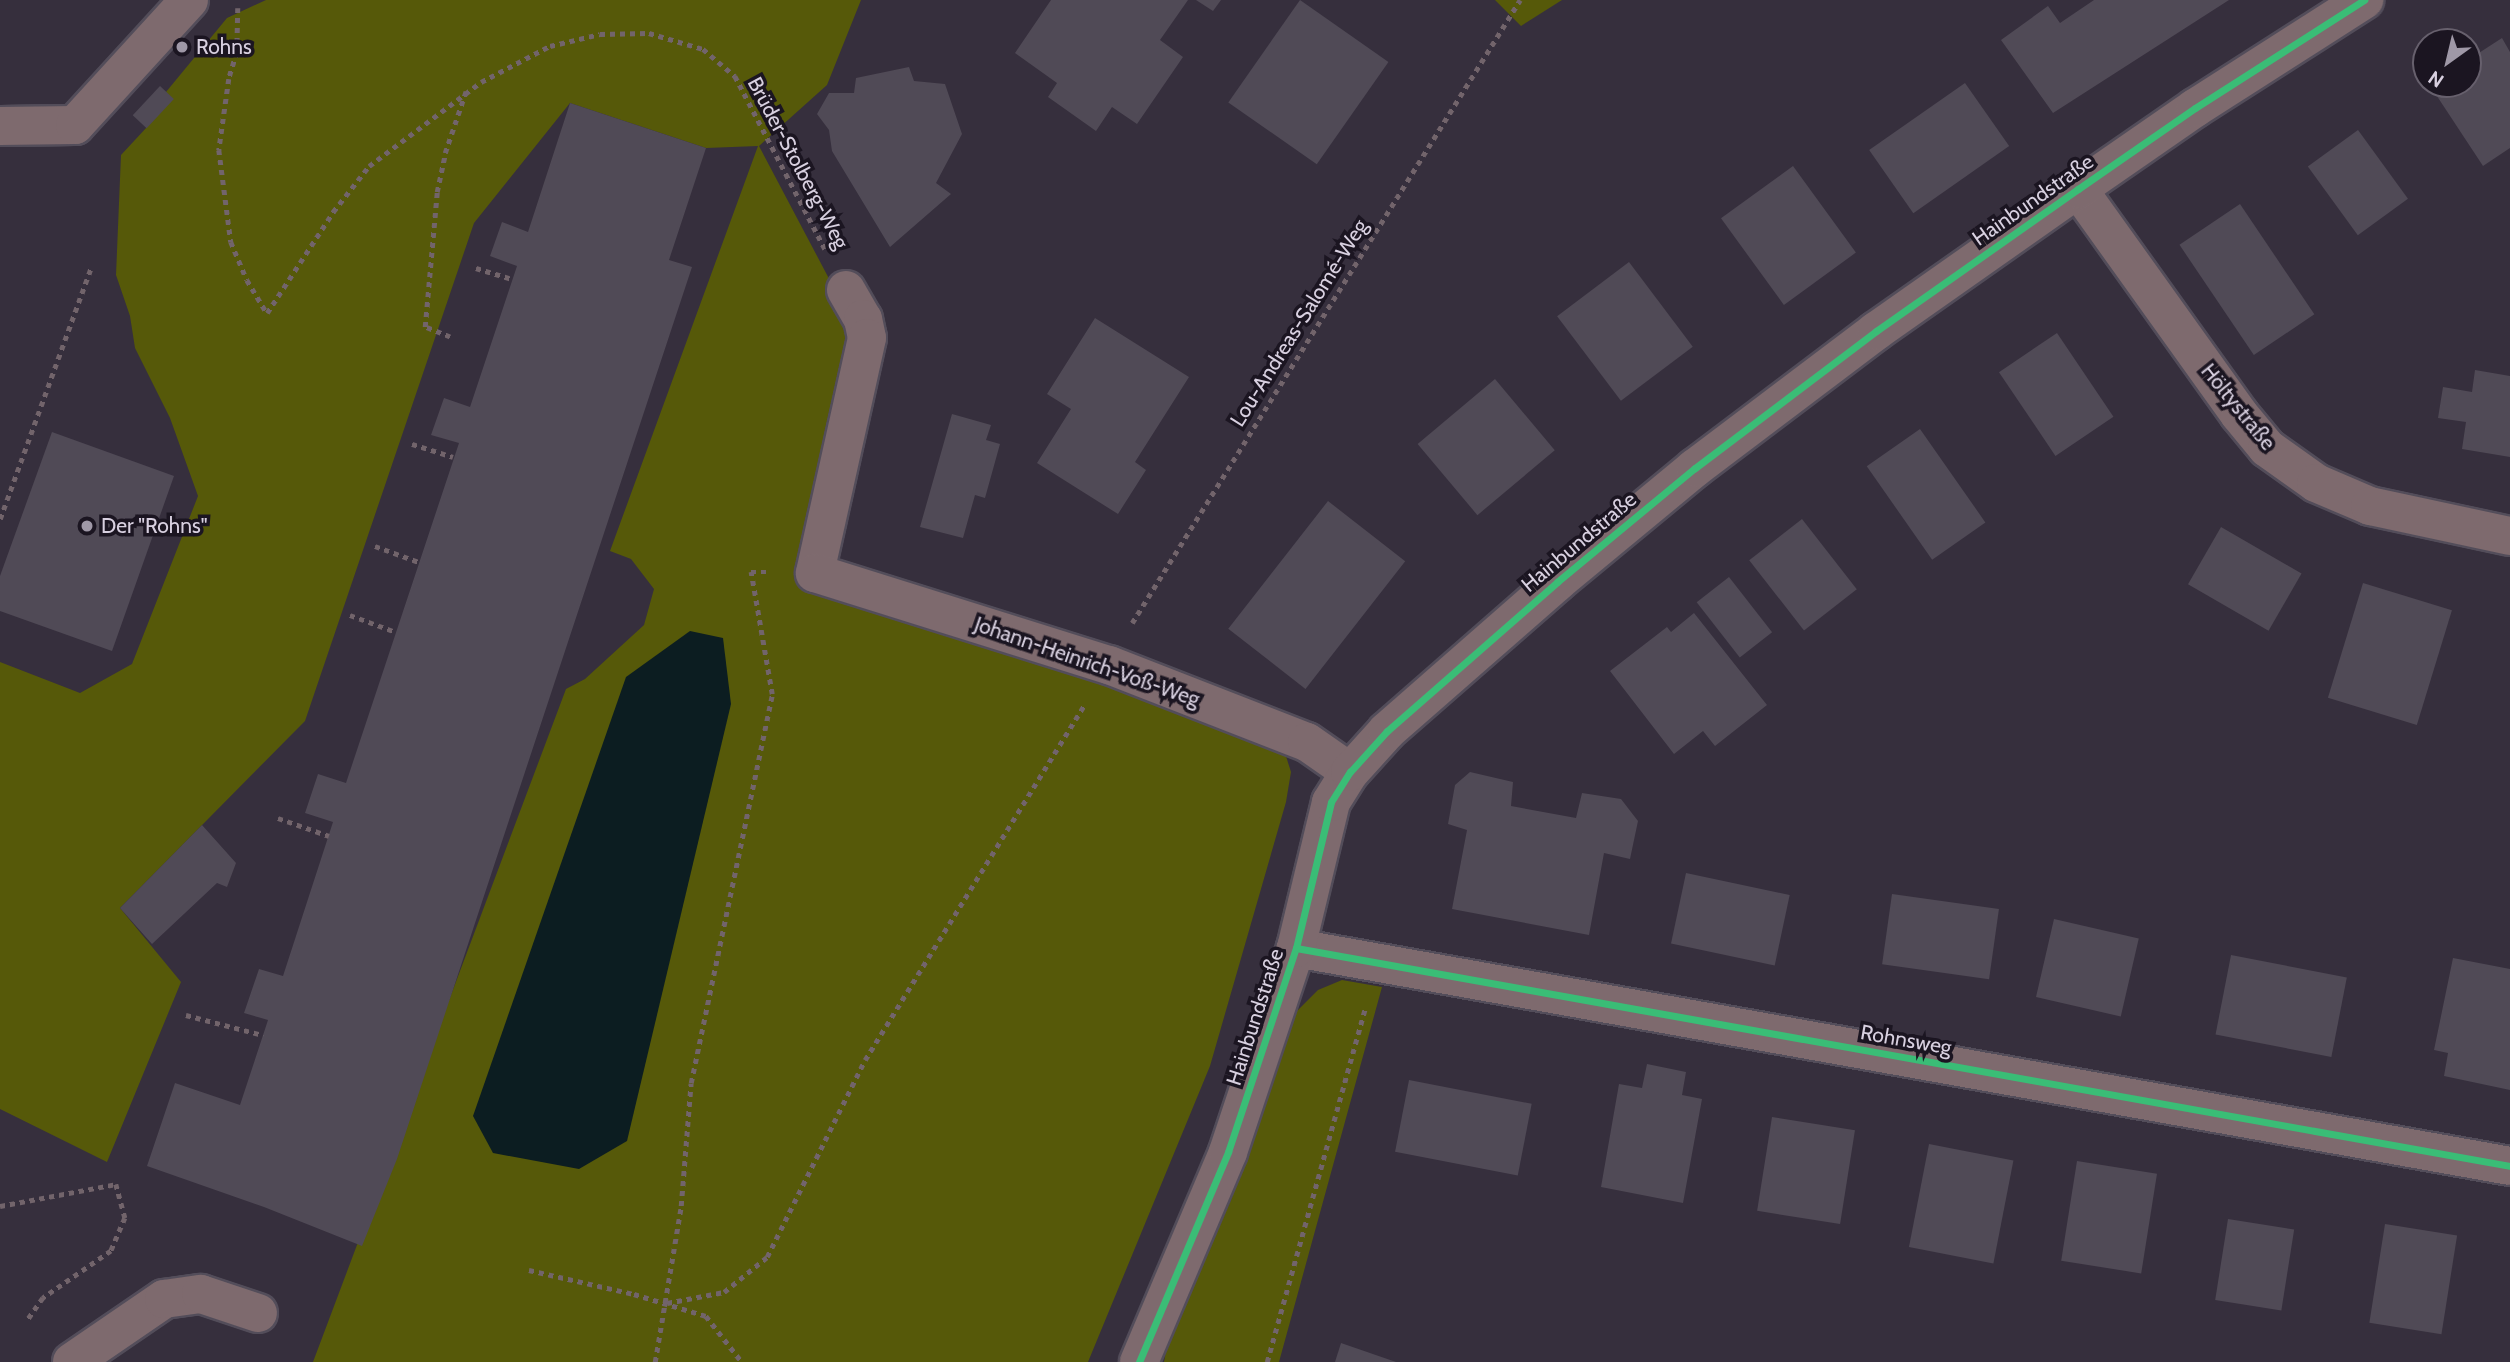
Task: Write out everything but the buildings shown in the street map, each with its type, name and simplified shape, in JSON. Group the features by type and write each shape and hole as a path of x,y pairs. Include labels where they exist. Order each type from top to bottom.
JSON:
{"street":[{"path":"0,126 75,125 189,0"},
{"name":"Hainbundstraße","path":"1139,1362 1228,1152 1296,948 1331,802 1350,772 1387,731 1557,582 1695,468 1876,331 2078,189 2195,108 2364,0"},
{"name":"Höltystraße","path":"2078,189 2239,414 2267,448 2316,483 2370,506 2510,536"},
{"name":"Johann-Heinrich-Voß-Weg","path":"846,290 863,319 867,338 814,573 1109,665 1307,742 1350,772"},
{"name":"Rohnsweg","path":"1296,948 2510,1166"},
{"path":"72,1362 164,1299 201,1294 258,1313"}],"path":[{"path":"450,337 425,327 437,192 445,153 466,91"},
{"path":"0,519 91,267"},
{"path":"476,268 513,279"},
{"path":"412,444 453,457"},
{"path":"375,546 419,562"},
{"path":"655,1362 667,1303 681,1206 691,1083 772,694 751,572"},
{"path":"350,615 396,632"},
{"path":"278,818 328,836"},
{"path":"1268,1362 1378,963"},
{"path":"186,1015 263,1035"},
{"path":"0,1206 116,1184 125,1218 111,1251 43,1298 27,1321"},
{"path":"529,1270 667,1303 706,1316 742,1362"}],"shaded area":[{"path":"266,0 861,0 827,85 759,146 854,326 803,587 1104,674 1285,753 1291,772 1286,802 1210,1066 1088,1362 313,1362 566,689 585,679 644,625 654,589 631,559 610,551 758,146 706,148 570,103 474,223 305,721 120,908 181,982 107,1162 0,1109 0,662 80,693 132,664 198,496 170,418 135,348 130,316 116,275 121,155 173,99 166,92 227,18"},
{"path":"1495,0 1562,0 1521,26"},
{"path":"690,631 723,638 731,704 627,1141 579,1169 493,1153 473,1116 626,677"},
{"path":"1342,980 1382,987 1279,1362 1164,1362 1167,1345 1231,1200 1297,1011 1318,990"}],"cycle path":[{"path":"1139,1362 1228,1152 1296,948 1331,802 1350,772 1387,731 1557,582 1695,468 1876,331 2078,189 2195,108 2364,0"},
{"path":"1296,948 2510,1166"}],"place":[{"name":"Rohns","path":"182,47"},
{"name":"Der \"Rohns\"","path":"87,526"}]}
